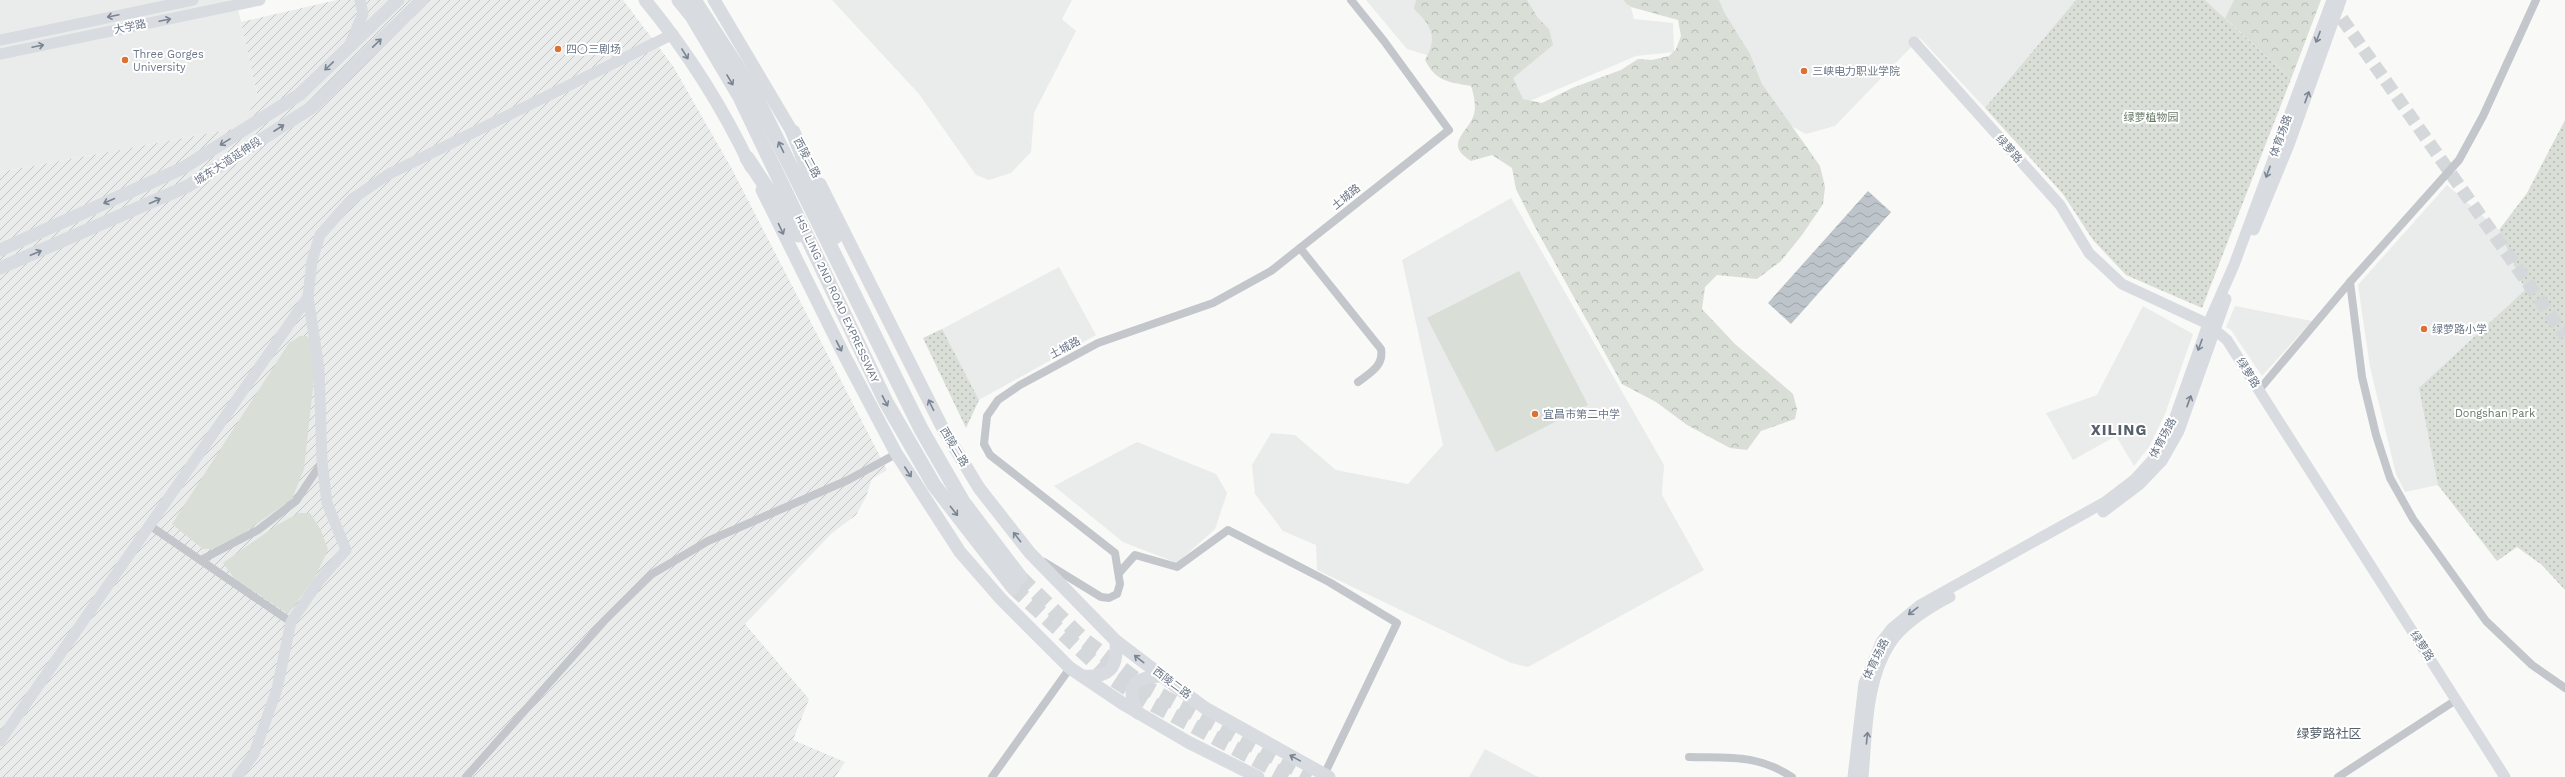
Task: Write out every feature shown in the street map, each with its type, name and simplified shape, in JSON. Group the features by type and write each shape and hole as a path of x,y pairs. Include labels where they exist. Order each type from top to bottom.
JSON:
{"highway":[{"name":"HSI LING 2ND ROAD EXPRESSWAY","path":"679,0 692,16 792,185 889,369 963,502 1016,582 934,485 886,402 834,295 792,185 753,91 694,0"},
{"path":"793,132 889,369"},
{"path":"747,158 788,218 834,295"}],"main road":[{"name":"城东大道延伸段","path":"0,250 183,168 300,95 398,0"},
{"name":"城东大道延伸段","path":"0,268 188,186 201,178 311,108 422,0"},
{"path":"645,0 673,34 710,92 747,158 839,346 896,454 960,552 1001,599 1070,668 1138,713 1188,742 1258,777"},
{"name":"西陵二路","path":"714,0 793,132 941,425 979,488 1030,553 1116,641 1162,676 1205,708 1327,776"},
{"path":"1082,676 1096,677 1110,670 1116,659 1116,641"},
{"path":"1138,713 1130,695 1135,682 1147,677 1162,676"}],"street":[{"name":"大学路","path":"0,40 193,0"},
{"name":"大学路","path":"0,54 260,0"},
{"path":"347,48 364,14 360,0"},
{"name":"土城路","path":"1030,553 1092,592 1109,598 1117,594 1120,584 1115,553 990,455 984,444 987,416 991,407 1020,385 1098,343 1213,303 1271,271 1449,130 1384,41 1351,0"},
{"name":"体育场路","path":"1863,777 1872,695 1879,668 1891,643 1905,628 1942,601 2107,510 2140,484 2162,461 2179,432 2212,327 2332,0"},
{"name":"体育场路","path":"1853,777 1864,683 1881,642 1892,628 1920,605 2105,502 2136,479 2156,456 2171,428 2289,146 2341,0"},
{"path":"2259,390 2350,282 2460,160 2483,116 2536,0"},
{"path":"237,777 254,754 274,696 291,622 319,581 346,550 327,503 322,462 319,368 308,296 312,261 320,235 352,199 389,174 673,34"},
{"name":"绿萝路","path":"1914,42 2060,205 2089,253 2111,274 2122,284 2212,327 2227,340 2505,777"},
{"path":"1300,248 1381,349 1382,357 1379,365 1358,382"},
{"path":"2350,282 2362,376 2376,435 2390,478 2413,519 2486,621 2532,665 2565,688"},
{"path":"0,741 148,525 308,296"},
{"path":"466,777 605,620 652,574 708,541 848,480 896,454"},
{"path":"201,560 258,530 296,501 322,462"},
{"path":"148,525 291,622"},
{"path":"1119,573 1135,555 1177,567 1228,530 1329,582 1397,623 1358,704 1327,776"},
{"path":"992,777 1070,668"},
{"path":"2338,777 2456,700"},
{"path":"1689,757 1748,758 1766,762 1792,777"}],"shaded area":[{"name":"Three Gorges University","path":"0,0 236,0 258,98 238,128 0,172"},
{"path":"337,0 623,0 673,66 733,171 887,470 872,479 866,497 856,515 832,533 745,624 809,699 793,740 845,762 835,777 0,777 0,172 238,128 258,98 241,22"},
{"path":"832,0 1072,0 1062,19 1076,31 1034,113 1031,152 1011,173 989,180 976,175 919,94"},
{"path":"1366,0 1629,0 1634,19 1673,23 1674,52 1636,56 1523,104 1496,76 1407,49"},
{"name":"三峡电力职业学院","path":"1711,0 2076,0 1985,108 1920,38 1835,126 1806,134 1724,91"},
{"path":"2205,0 2234,0 2225,18"},
{"name":"绿萝路小学","path":"2447,185 2499,230 2525,290 2420,388 2438,485 2405,492 2396,474 2370,367 2358,285"},
{"name":"宜昌市第二中学","path":"1511,198 1664,465 1662,495 1704,570 1528,667 1511,663 1317,570 1316,545 1283,531 1255,494 1252,465 1271,433 1295,435 1336,470 1408,484 1443,445 1402,260"},
{"path":"1059,267 1096,335 979,400 942,329"},
{"path":"2143,306 2193,334 2165,414 2149,447 2134,466 2116,436 2073,460 2046,413 2097,395"},
{"path":"2235,306 2312,321 2262,376 2231,330 2226,327"},
{"path":"1137,442 1216,474 1227,493 1215,529 1177,563 1123,542 1054,486"},
{"path":"1485,749 1538,777 1469,777"}],"green space":[{"path":"1416,0 1527,0 1538,18 1549,29 1553,45 1513,78 1523,99 1542,103 1572,88 1621,70 1638,59 1652,60 1669,56 1676,49 1681,36 1678,20 1631,7 1623,0 1719,0 1724,12 1750,54 1762,84 1820,166 1825,187 1823,204 1802,235 1781,261 1757,279 1717,275 1705,287 1702,309 1735,344 1793,394 1797,409 1795,419 1761,431 1747,450 1730,448 1687,425 1656,402 1622,384 1535,227 1516,189 1512,168 1492,155 1471,161 1463,155 1459,149 1459,139 1470,123 1475,110 1475,102 1471,86 1444,80 1434,73 1429,67 1425,60 1431,45 1431,32 1425,21 1414,9"},
{"name":"绿萝植物园","path":"2076,0 2205,0 2291,79 2202,308 2126,275 2093,240 2063,194 1985,108"},
{"path":"2234,0 2321,0 2291,79 2225,18"},
{"name":"Dongshan Park","path":"2565,120 2565,590 2542,565 2517,547 2497,561 2438,485 2419,388 2525,290 2499,230 2527,193"},
{"path":"1519,271 1588,405 1496,452 1427,318"},
{"path":"942,329 979,400 966,428 923,338"},
{"path":"300,336 307,336 311,342 315,370 304,469 292,499 241,535 214,549 203,549 172,524 289,343"},
{"path":"299,513 310,513 321,530 328,550 314,579 288,614 234,578 223,563 277,525"}],"water":[{"path":"1868,191 1891,212 1791,324 1768,303"}],"tunnel":[{"path":"2331,3 2565,336"},
{"path":"1020,577 1083,639 1146,687 1311,777"},
{"path":"1013,587 1111,678 1149,702 1288,777"}],"place":[{"name":"四〇三剧场","path":"558,49"},
{"name":"Three Gorges University","path":"125,60"},
{"name":"三峡电力职业学院","path":"1804,71"},
{"name":"绿萝路小学","path":"2424,329"},
{"name":"宜昌市第二中学","path":"1535,414"}],"district":[{"name":"XILING","path":"2119,430"},
{"name":"绿萝路社区","path":"2329,733"}]}
